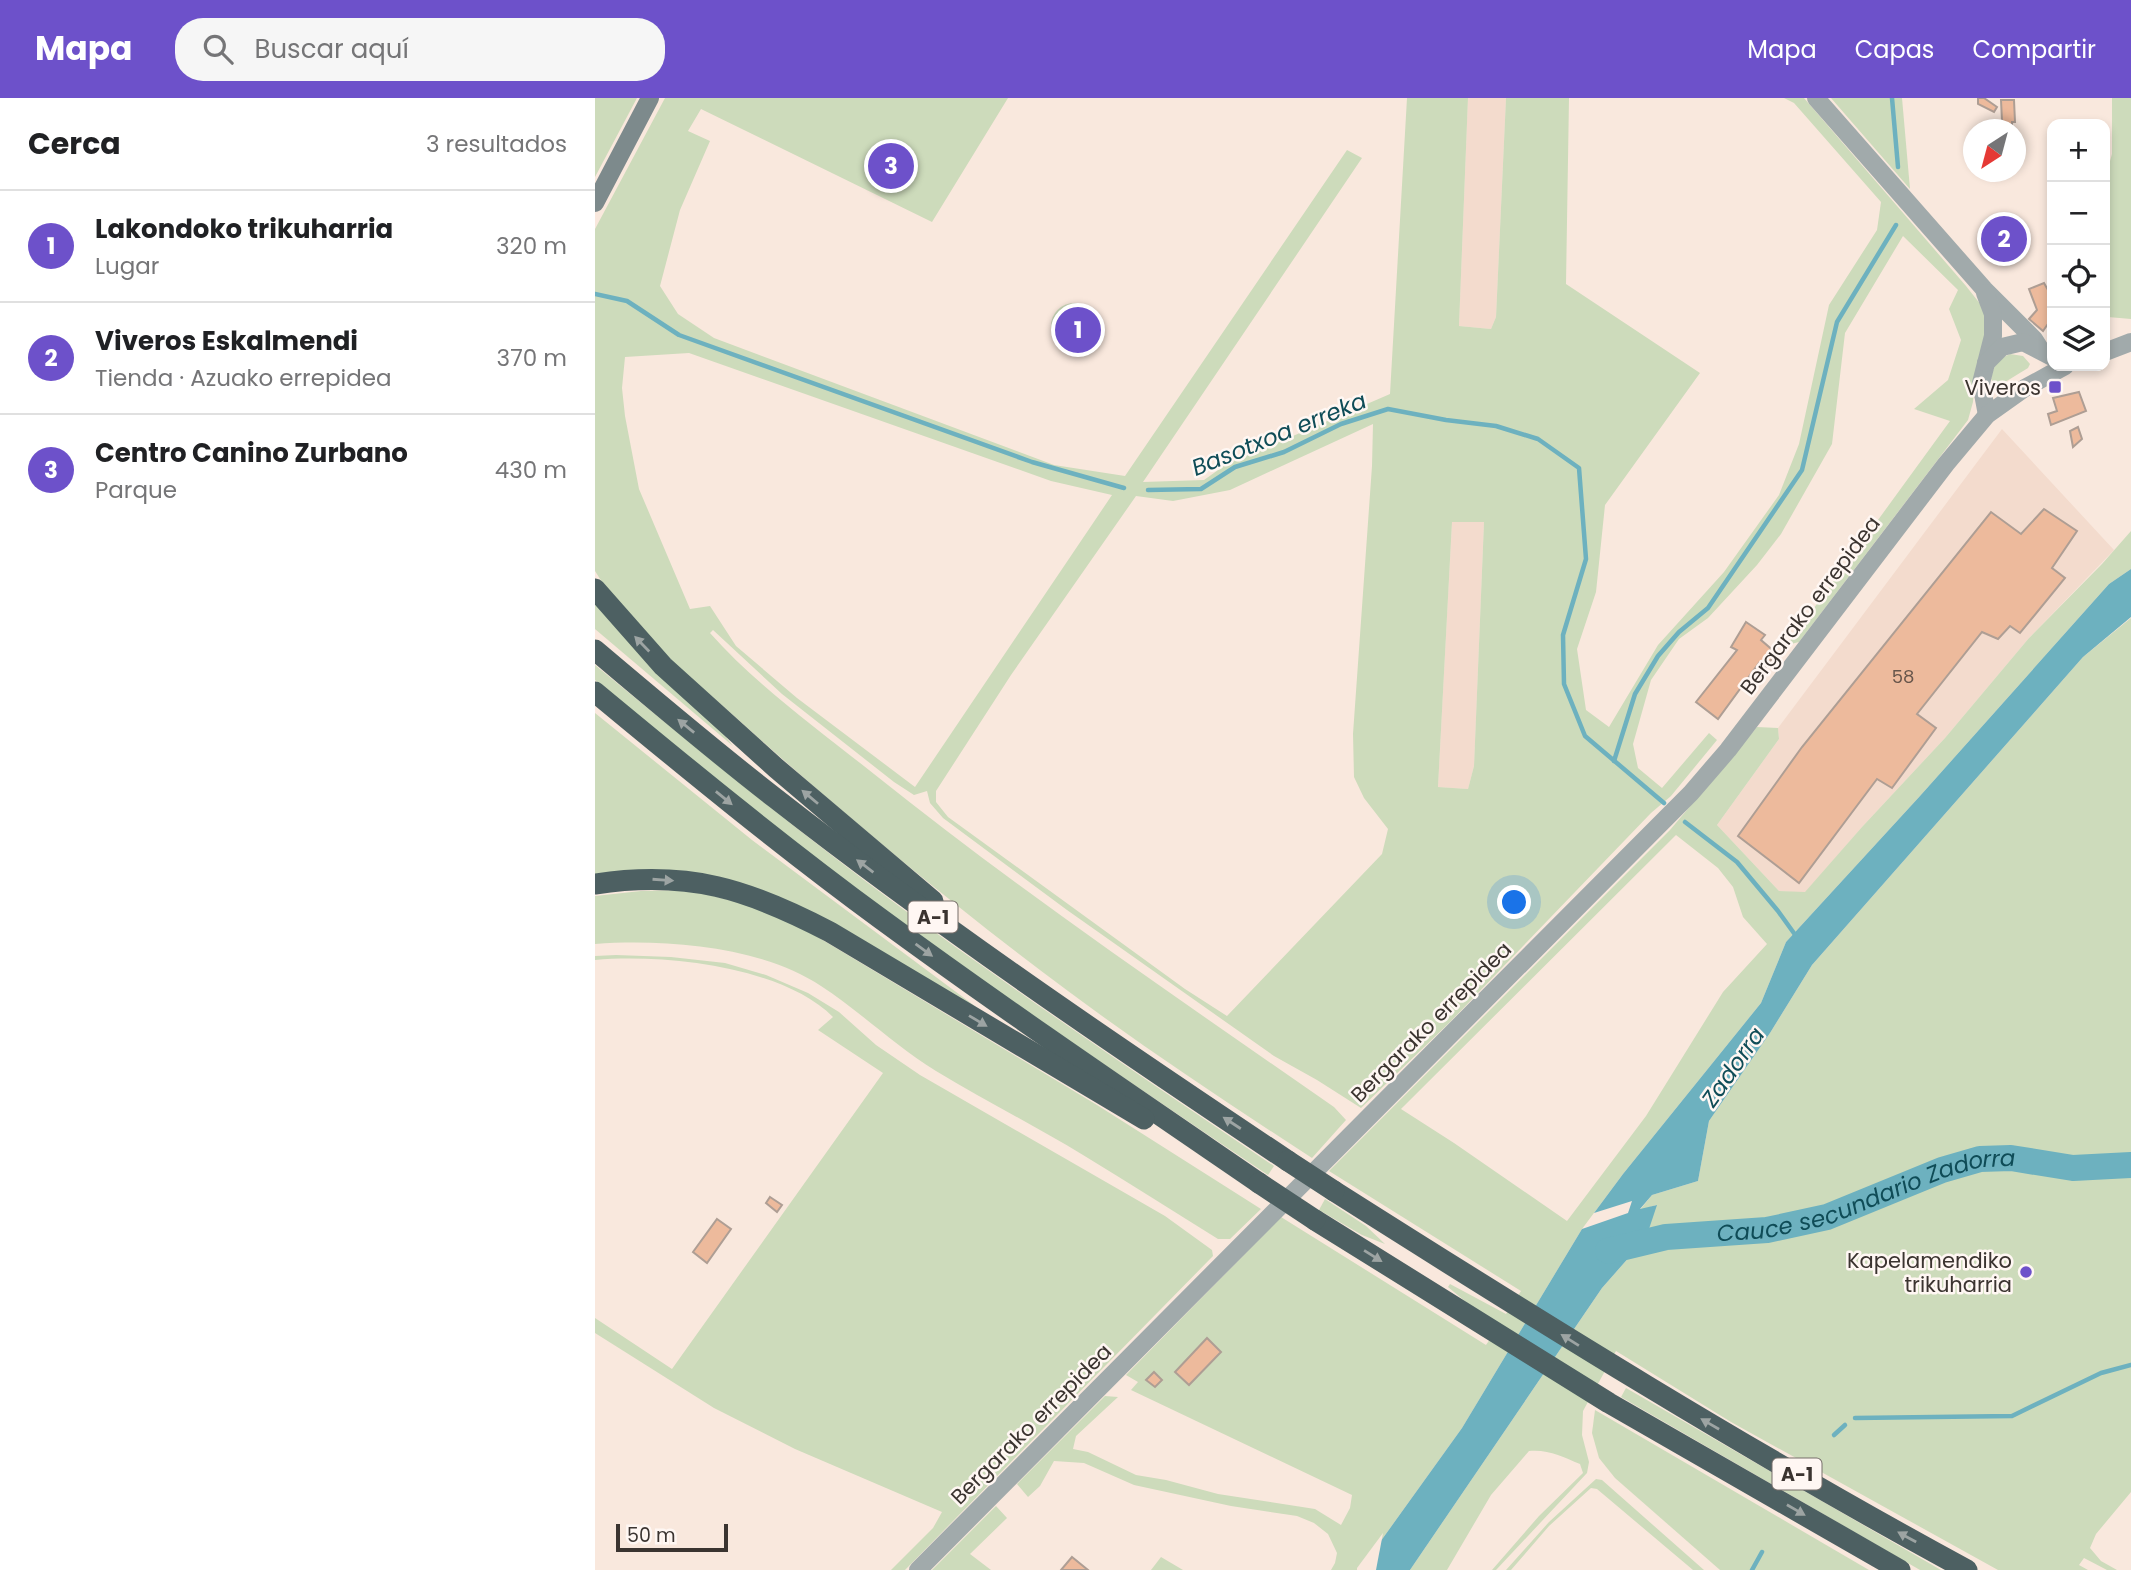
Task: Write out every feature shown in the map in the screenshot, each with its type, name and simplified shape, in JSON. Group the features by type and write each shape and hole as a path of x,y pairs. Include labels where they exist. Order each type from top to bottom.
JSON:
{"highway":[{"path":"595,589 663,666 776,768 1049,1000"},
{"name":"A-1","path":"595,650 774,797 899,892 1049,1000 1289,1161 1627,1376 1967,1570"},
{"name":"A-1","path":"595,692 761,828 881,918 1014,1015 1259,1183 1609,1403 1900,1570"},
{"path":"595,884 654,879 699,883 739,891 784,908 830,932 1136,1115 1259,1183"}],"main road":[{"path":"595,203 650,98"}],"street":[{"path":"1816,98 1984,289 2047,354"},
{"path":"1984,289 1993,314 1993,336 1982,383 1987,415"},
{"path":"1986,363 2001,347 2013,343 2024,342 2047,354"},
{"path":"2110,350 2131,342"},
{"name":"Bergarako errepidea","path":"918,1570 1691,793 1728,750 1946,464 1987,415 2025,388 2056,371"}],"shaded area":[{"path":"1468,98 1506,98 1496,317 1491,329 1459,326"},
{"path":"2002,429 2114,550 2029,638 1945,738 1805,893 1779,891 1717,825 1779,739 1778,728"},
{"path":"1452,522 1484,522 1474,766 1468,789 1438,787"}],"green space":[{"path":"595,98 637,98 595,177"},
{"path":"665,98 1008,98 932,222 701,109 688,131 710,141 680,210 660,286 678,314 714,338 1054,465 1125,476 1347,150 1362,158 1143,482 1204,480 1238,456 1286,439 1390,394 1407,98 1468,98 1459,326 1491,329 1496,317 1506,98 1569,98 1566,284 1700,373 1605,505 1596,592 1577,649 1586,710 1609,727 1658,645 1724,572 1779,495 1799,444 1829,305 1877,230 1881,202 1794,103 1784,98 1804,98 1966,286 1985,310 1988,337 1975,375 1973,402 1968,420 1799,642 1787,645 1950,421 1914,409 1948,380 1961,340 1949,309 1958,290 1903,236 1845,333 1832,444 1781,534 1757,565 1708,618 1679,639 1651,680 1633,744 1638,768 1662,788 1709,733 1717,740 1671,796 1651,813 1450,1022 1361,1108 1274,1056 1067,910 943,818 930,803 927,791 914,795 894,782 782,694 713,630 710,633 768,689 986,861 1334,1107 1346,1120 1312,1158 1128,1034 947,898 829,800 689,677 647,637 610,594 595,571 595,229","holes":["689,353 1051,481 1112,495 915,787 797,698 736,646 710,606 690,609 639,489 622,388 625,357","1373,424 1353,734 1354,777 1364,798 1388,829 1382,854 1227,1016 1185,989 948,817 936,802 936,791 1011,675 1136,496 1173,501 1230,490","1452,522 1484,522 1474,766 1468,789 1438,787"]},
{"path":"1831,98 1902,98 1910,189"},
{"path":"2112,98 2131,98 2131,319 2110,317"},
{"path":"1074,303 1091,309 1097,326 1091,343 1074,349 1057,343 1051,326 1057,309"},
{"path":"2010,354 2023,356 2030,364 2028,368 1997,387 1991,379 1993,370 2002,358"},
{"path":"2131,531 2131,569 2109,584 1786,942 1761,1003 1582,1229 1462,1428 1360,1570 1331,1570 1337,1553 1328,1534 1314,1523 1297,1516 1231,1506 1134,1485 1084,1463 1054,1461 1040,1486 1028,1497 1017,1484 1105,1396 1118,1397 1076,1436 1073,1449 1088,1452 1136,1475 1218,1494 1315,1509 1341,1525 1350,1508 1352,1495 1131,1390 1138,1382 1126,1375 1281,1217 1486,1345 1500,1324 1472,1307 1448,1287 1450,1284 1506,1314 1521,1291 1329,1171 1670,830 1757,727 1778,728 1779,739 1717,825 1779,891 1805,892 1945,738 2029,638","holes":["1676,835 1718,868 1733,887 1743,917 1767,944 1723,992 1646,1116 1567,1221 1401,1109"]},
{"path":"595,601 713,721 733,746 595,629"},
{"path":"2131,618 2131,1492 2096,1534 2090,1548 2101,1561 2117,1570 2107,1570 2084,1558 2079,1565 2088,1570 1998,1570 1731,1422 1616,1351 1583,1411 1582,1435 1589,1462 1587,1473 1496,1570 1492,1570 1539,1516 1583,1473 1580,1464 1549,1452 1529,1451 1491,1495 1447,1570 1410,1570 1602,1288 1646,1238 1656,1205 1639,1211 1652,1195 1698,1181 1709,1121 1770,1033 1812,965 2083,657"},
{"path":"595,665 863,880 1041,1007 1274,1166 1268,1175 1018,1005 838,875 613,696 595,680"},
{"path":"595,713 752,840 995,1021 781,898 595,879"},
{"path":"683,890 749,906 811,933 1097,1105 1261,1209 1230,1239 1218,1239 1083,1155 936,1071 821,986 770,962 712,948 651,943 595,944 595,896"},
{"path":"616,955 725,963 766,975 808,993 839,1012 876,1045 920,1075 1165,1216 1212,1250 1213,1256 905,1570 891,1570 933,1528 942,1512 795,1449 714,1408 595,1333 595,1318 672,1369 883,1073 818,1030 833,1017 811,1000 784,986 721,967 687,962 654,959 595,960 595,956"},
{"path":"1325,1199 1366,1226 1385,1244 1362,1235 1319,1210"},
{"path":"1626,1388 1941,1570 1920,1570 1621,1397"},
{"path":"1595,1410 1869,1570 1720,1570 1615,1478 1599,1458 1592,1433"},
{"path":"1596,1479 1602,1480 1704,1570 1693,1570 1597,1489 1591,1488 1549,1526 1511,1570 1506,1570 1549,1522"},
{"path":"996,1506 1007,1518 970,1554 991,1570 932,1570"},
{"path":"1161,1557 1183,1570 1151,1570"}],"water":[{"name":"Zadorra","path":"2131,569 2131,617 2083,657 1812,965 1770,1033 1709,1121 1698,1181 1652,1195 1640,1209 1657,1205 1646,1238 1602,1288 1410,1570 1360,1570 1462,1428 1582,1229 1628,1213 1632,1201 1594,1213 1761,1003 1786,942 2109,584"}],"pier":[{"path":"1383,1533 1376,1570 1357,1570 1357,1568"}],"building":[{"path":"1978,98 1984,98 1997,107 1994,112 1978,104"},
{"path":"2001,100 2014,100 2015,119 2002,119"},
{"path":"2044,283 2047,288 2047,325 2043,331 2029,319 2037,310 2029,289"},
{"path":"2079,392 2086,411 2051,425 2048,414 2057,411 2053,398"},
{"path":"2078,427 2082,439 2073,447 2070,431"},
{"path":"2044,509 2077,531 2052,568 2065,578 2020,633 2010,626 1998,639 1982,632 1917,714 1936,728 1892,788 1877,779 1799,883 1738,836 1802,747 1991,512 2021,534"},
{"path":"1746,622 1765,635 1761,640 1776,653 1765,668 1759,663 1718,719 1696,702 1737,650 1731,647"},
{"path":"770,1197 782,1205 777,1212 766,1203"},
{"path":"717,1219 731,1229 707,1263 693,1252"},
{"path":"1207,1338 1221,1352 1189,1385 1175,1372"},
{"path":"1154,1372 1162,1380 1155,1387 1146,1380"},
{"path":"1072,1557 1088,1570 1061,1570"}],"waterway":[{"path":"1892,98 1898,167"},
{"path":"1614,761 1635,694 1658,656 1679,632 1708,608 1802,470 1837,322 1896,225"},
{"name":"Basotxoa erreka","path":"595,294 627,301 679,335 1032,462 1124,488"},
{"name":"Basotxoa erreka","path":"1148,490 1201,489 1235,467 1284,452 1341,424 1388,409 1496,426 1538,439 1579,468 1586,559 1563,635 1564,684 1585,736 1664,803"},
{"name":"Basotxoa erreka","path":"1685,822 1737,862 1796,936"},
{"name":"Cauce secundario Zadorra","path":"1608,1251 1666,1237 1767,1230 1827,1217 1942,1170 1980,1159 2011,1158 2073,1168 2131,1165"},
{"path":"1855,1418 2012,1416 2101,1373 2131,1365"},
{"path":"1834,1435 1845,1425"},
{"path":"1752,1570 1762,1552"}],"place":[{"name":"Centro Canino Zurbano","path":"891,166"},
{"name":"Viveros Eskalmendi","path":"2004,239"},
{"name":"Lakondoko trikuharria","path":"1078,330"},
{"name":"Viveros","path":"2055,387"},
{"name":"Kapelamendiko trikuharria","path":"2026,1272"}]}
